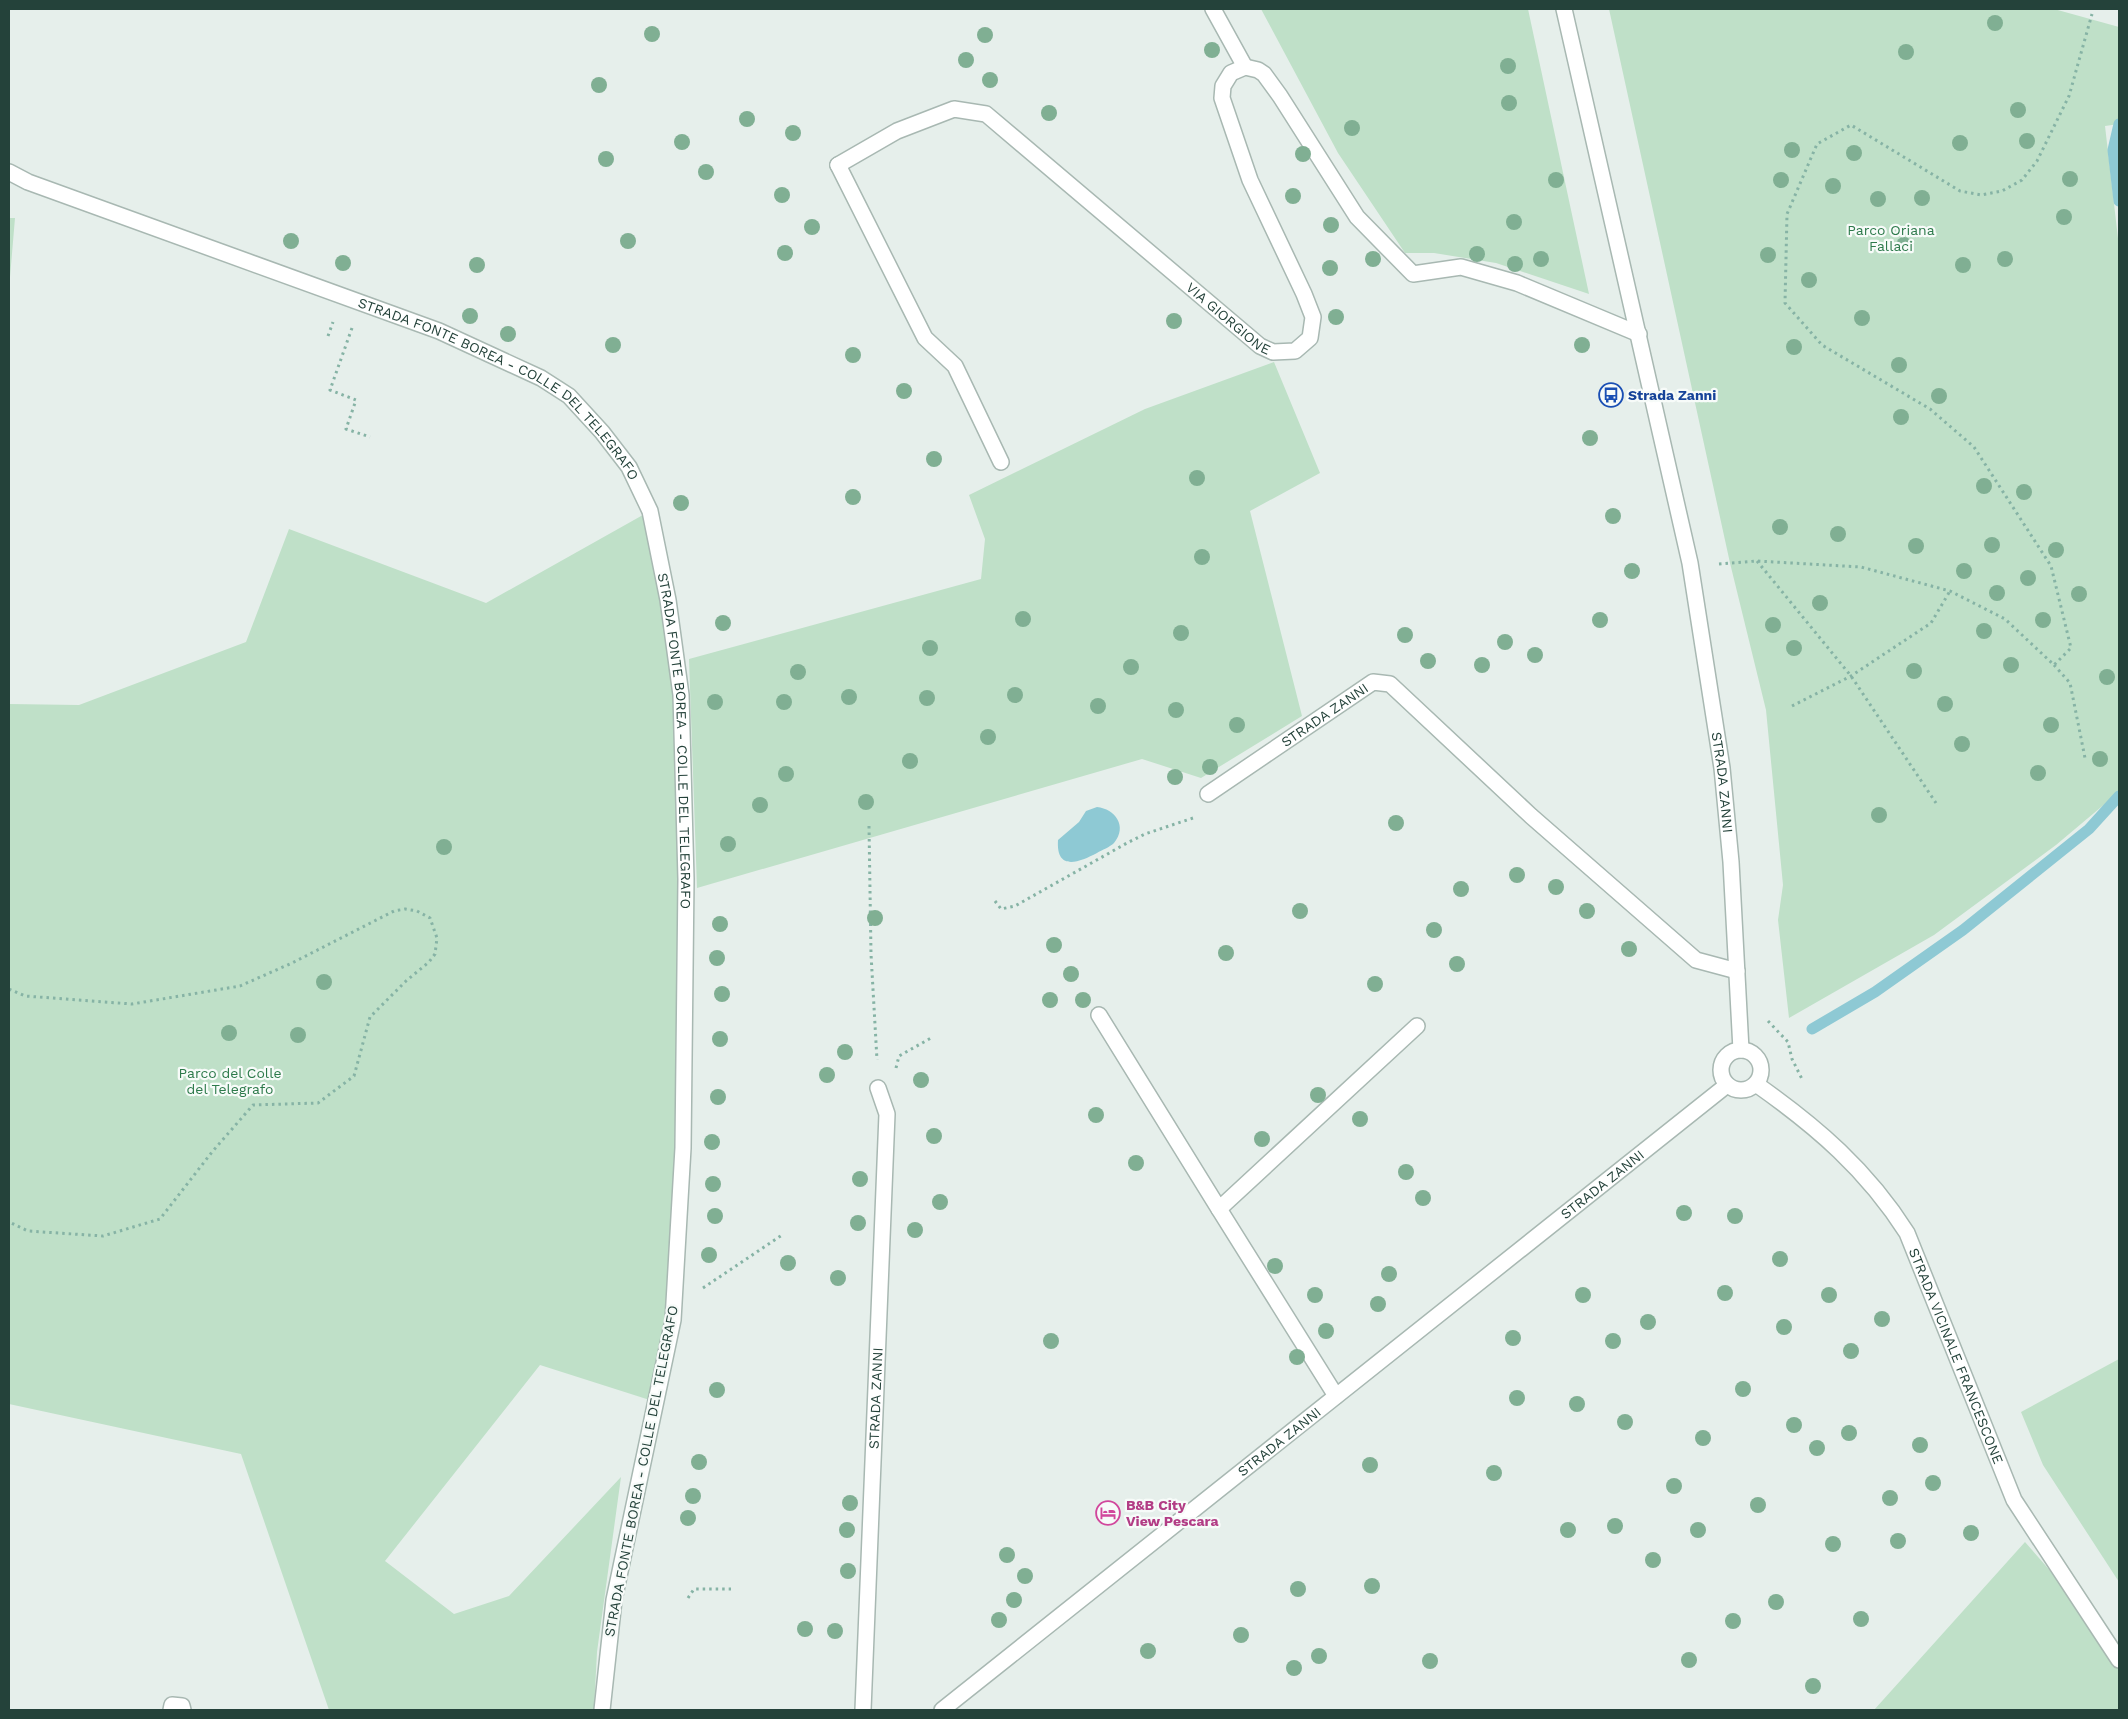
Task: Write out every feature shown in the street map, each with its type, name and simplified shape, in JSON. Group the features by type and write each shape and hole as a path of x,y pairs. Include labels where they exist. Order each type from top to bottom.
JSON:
{"street":[{"path":"1214,9 1245,67 1258,70 1264,74 1357,217 1413,274 1461,267 1517,283 1639,334"},
{"name":"STRADA ZANNI","path":"1564,9 1690,563 1722,768 1731,862 1741,1050"},
{"name":"VIA GIORGIONE","path":"1000,462 955,366 925,338 838,165 897,131 954,109 986,114 1260,346 1273,352 1295,351 1310,338 1313,317 1250,180 1222,98 1226,78 1232,72 1245,67"},
{"name":"STRADA FONTE BOREA - COLLE DEL TELEGRAFO","path":"9,172 69,197 438,331 541,378 569,396 602,432 629,467 650,511 668,600 681,695 686,879 683,1148 673,1320 614,1600 602,1710"},
{"name":"STRADA ZANNI","path":"1208,794 1373,682 1390,684 1531,816 1696,960 1737,971"},
{"name":"STRADA ZANNI","path":"1099,1015 1336,1396"},
{"path":"1219,1209 1416,1026"},
{"path":"1741,1050 1754,1054 1761,1065 1762,1072 1756,1084 1751,1088 1738,1091 1727,1085 1721,1074 1722,1062 1729,1053 1741,1050"},
{"name":"STRADA VICINALE FRANCESCONE","path":"1756,1084 1812,1125 1868,1180 1888,1204 1907,1233 2014,1500 2119,1660"},
{"name":"STRADA ZANNI","path":"942,1710 1727,1085"},
{"name":"STRADA ZANNI","path":"863,1710 888,1114 878,1088"},
{"path":"171,1710 172,1705 182,1706 183,1710"}],"path":[{"path":"2054,665 2071,648 2051,566 1974,447 1930,409 1822,345 1785,303 1787,214 1817,144 1852,125 1960,191 1981,195 2002,191 2022,180 2038,161 2069,96 2092,14"},
{"path":"328,336 335,319"},
{"path":"354,325 330,390 356,400 346,429 370,437"},
{"path":"1713,564 1756,561 1861,567 1950,591 2005,619 2054,665 2070,683 2085,758"},
{"path":"1756,561 1851,676 1936,803"},
{"path":"1792,706 1851,676 1931,623 1950,591"},
{"path":"995,901 1000,909 1014,906 1133,840 1181,821 1198,817"},
{"path":"869,826 870,954 878,1088"},
{"path":"9,989 25,996 132,1004 240,986 292,963 394,911 405,909 417,911 430,918 436,932 437,947 435,954 429,962 406,981 370,1017 354,1076 318,1103 254,1105 212,1152 160,1219 103,1236 28,1231 9,1222"},
{"path":"895,1071 899,1056 931,1038"},
{"path":"675,1296 693,1295 782,1235"},
{"path":"688,1598 694,1589 731,1589"}],"green space":[{"path":"1261,9 1528,9 1589,294 1496,263 1434,253 1405,253 1338,153"},
{"name":"Parco Oriana Fallaci","path":"1609,9 2054,9 2119,27 2119,124 2105,126 2119,247 2119,792 2056,845 1934,935 1789,1018 1778,920 1783,885 1766,710 1730,563"},
{"path":"9,218 15,218 9,289"},
{"path":"1274,362 1320,473 1250,511 1302,716 1201,778 1142,759 697,888 689,659 981,579 985,539 969,495 1145,409"},
{"name":"Parco del Colle del Telegrafo","path":"650,511 681,695 681,1195 656,1402 540,1365 385,1561 454,1614 509,1596 621,1477 597,1652 594,1710 329,1710 241,1454 9,1404 9,704 79,705 246,642 289,529 486,603"},
{"path":"2119,1359 2119,1582 2043,1465 2021,1412"},
{"path":"2025,1542 2094,1621 2119,1660 2119,1710 1874,1710"}],"water":[{"path":"1097,807 1109,811 1117,819 1120,825 1118,837 1114,843 1083,860 1070,862 1064,860 1058,850 1058,840 1079,822 1086,811"}],"waterway":[{"path":"2119,124 2113,150 2119,201"},
{"path":"1812,1029 1875,992 1963,930 2089,829 2119,796"}],"place":[{"name":"Strada Zanni","path":"1611,395"},
{"name":"B&B City View Pescara","path":"1108,1513"}]}
